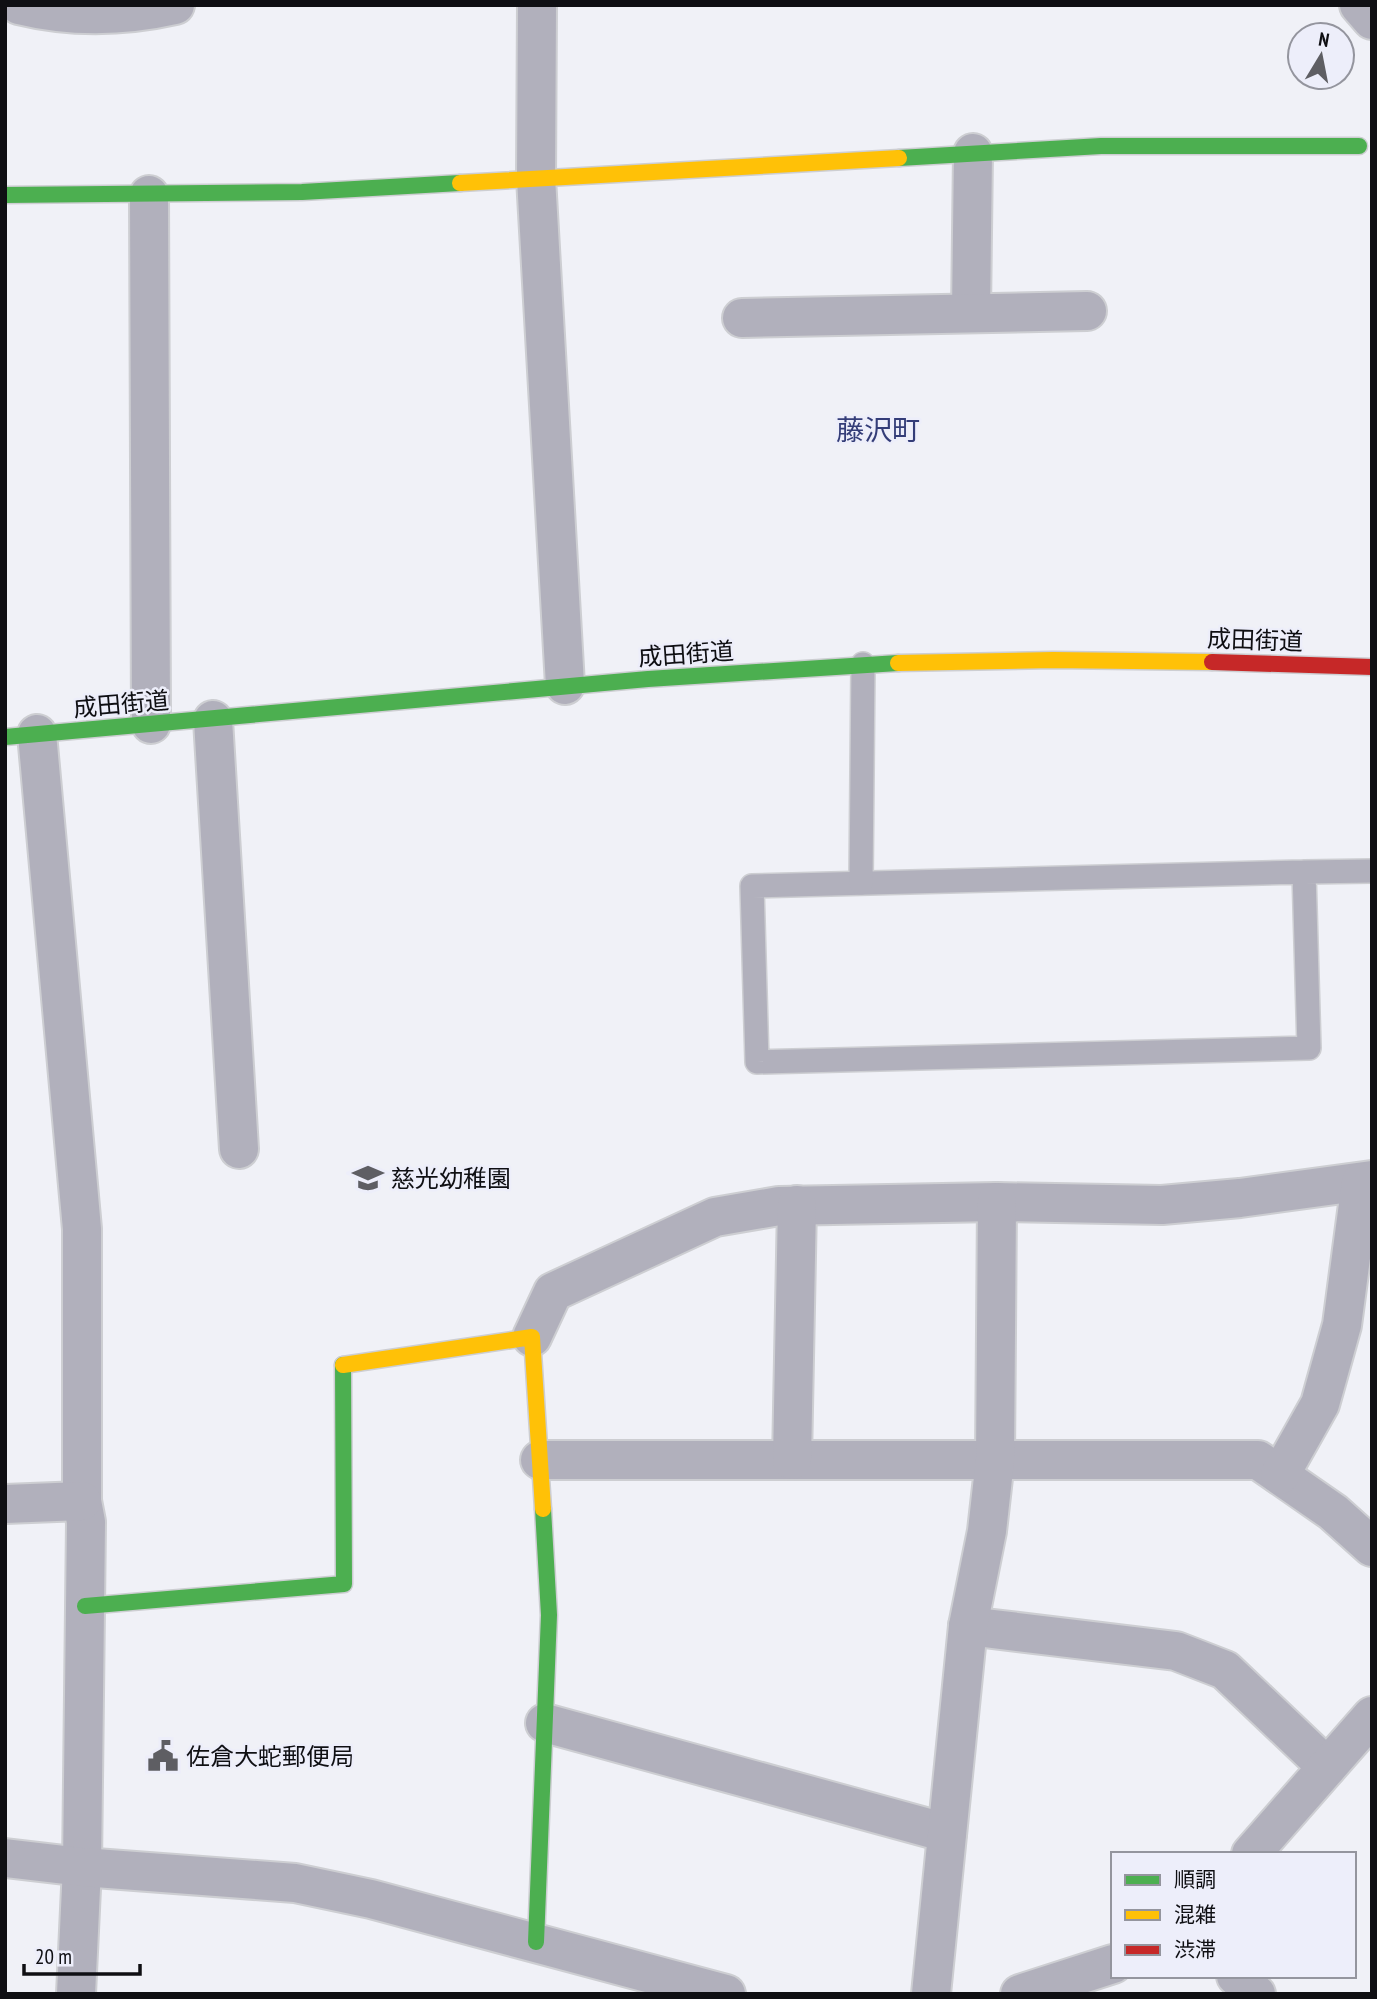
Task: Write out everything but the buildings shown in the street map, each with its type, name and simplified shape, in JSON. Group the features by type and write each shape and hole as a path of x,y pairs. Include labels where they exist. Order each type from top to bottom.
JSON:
{"street":[{"path":"19,5 55,14 132,15 175,5"},
{"path":"537,5 536,178 565,685"},
{"path":"1359,5 1372,20"},
{"path":"5,195 302,192 1101,146 1359,146"},
{"path":"971,313 973,153"},
{"path":"149,195 151,724"},
{"path":"742,318 1087,311"},
{"name":"成田街道","path":"21,736 565,685 863,664 1149,660 1371,668"},
{"path":"213,720 239,1149"},
{"path":"21,736 82,1229 82,1501 86,1522 82,1867 76,1994"},
{"path":"536,1942 549,1615 532,1337 553,1292 715,1216 797,1205 998,1202 1162,1205 1240,1198 1366,1181 1342,1325 1320,1405 1280,1475"},
{"path":"931,1994 968,1626 987,1531 995,1460 998,1202"},
{"path":"792,1460 797,1205"},
{"path":"85,1606 344,1584 343,1363 532,1337"},
{"path":"540,1460 1258,1460 1333,1512 1372,1547"},
{"path":"5,1504 82,1501"},
{"path":"968,1626 1176,1651 1225,1670 1327,1767"},
{"path":"1253,1852 1372,1716"},
{"path":"545,1723 947,1833"},
{"path":"5,1858 82,1867 295,1883 371,1899 726,1994"},
{"path":"1020,1994 1111,1965"},
{"path":"1238,1978 1256,1994"}],"lane":[{"path":"861,883 863,664"},
{"path":"1304,872 1309,1048 757,1062 752,886 1304,872 1372,871"}],"traffic: fast":[{"path":"899,158 1101,146 1359,146"},
{"path":"5,195 302,192 460,183"},
{"path":"5,737 648,679 898,663"},
{"path":"85,1606 344,1584 343,1365"},
{"path":"536,1942 549,1615 543,1509"}],"traffic: slow":[{"path":"460,183 899,158"},
{"path":"898,663 1053,660 1212,662"},
{"path":"343,1365 532,1337 543,1509"}],"traffic: jam":[{"path":"1212,662 1372,667"}],"place":[{"name":"慈光幼稚園","path":"368,1178"},
{"name":"佐倉大蛇郵便局","path":"163,1756"}],"district":[{"name":"藤沢町","path":"878,429"}]}
